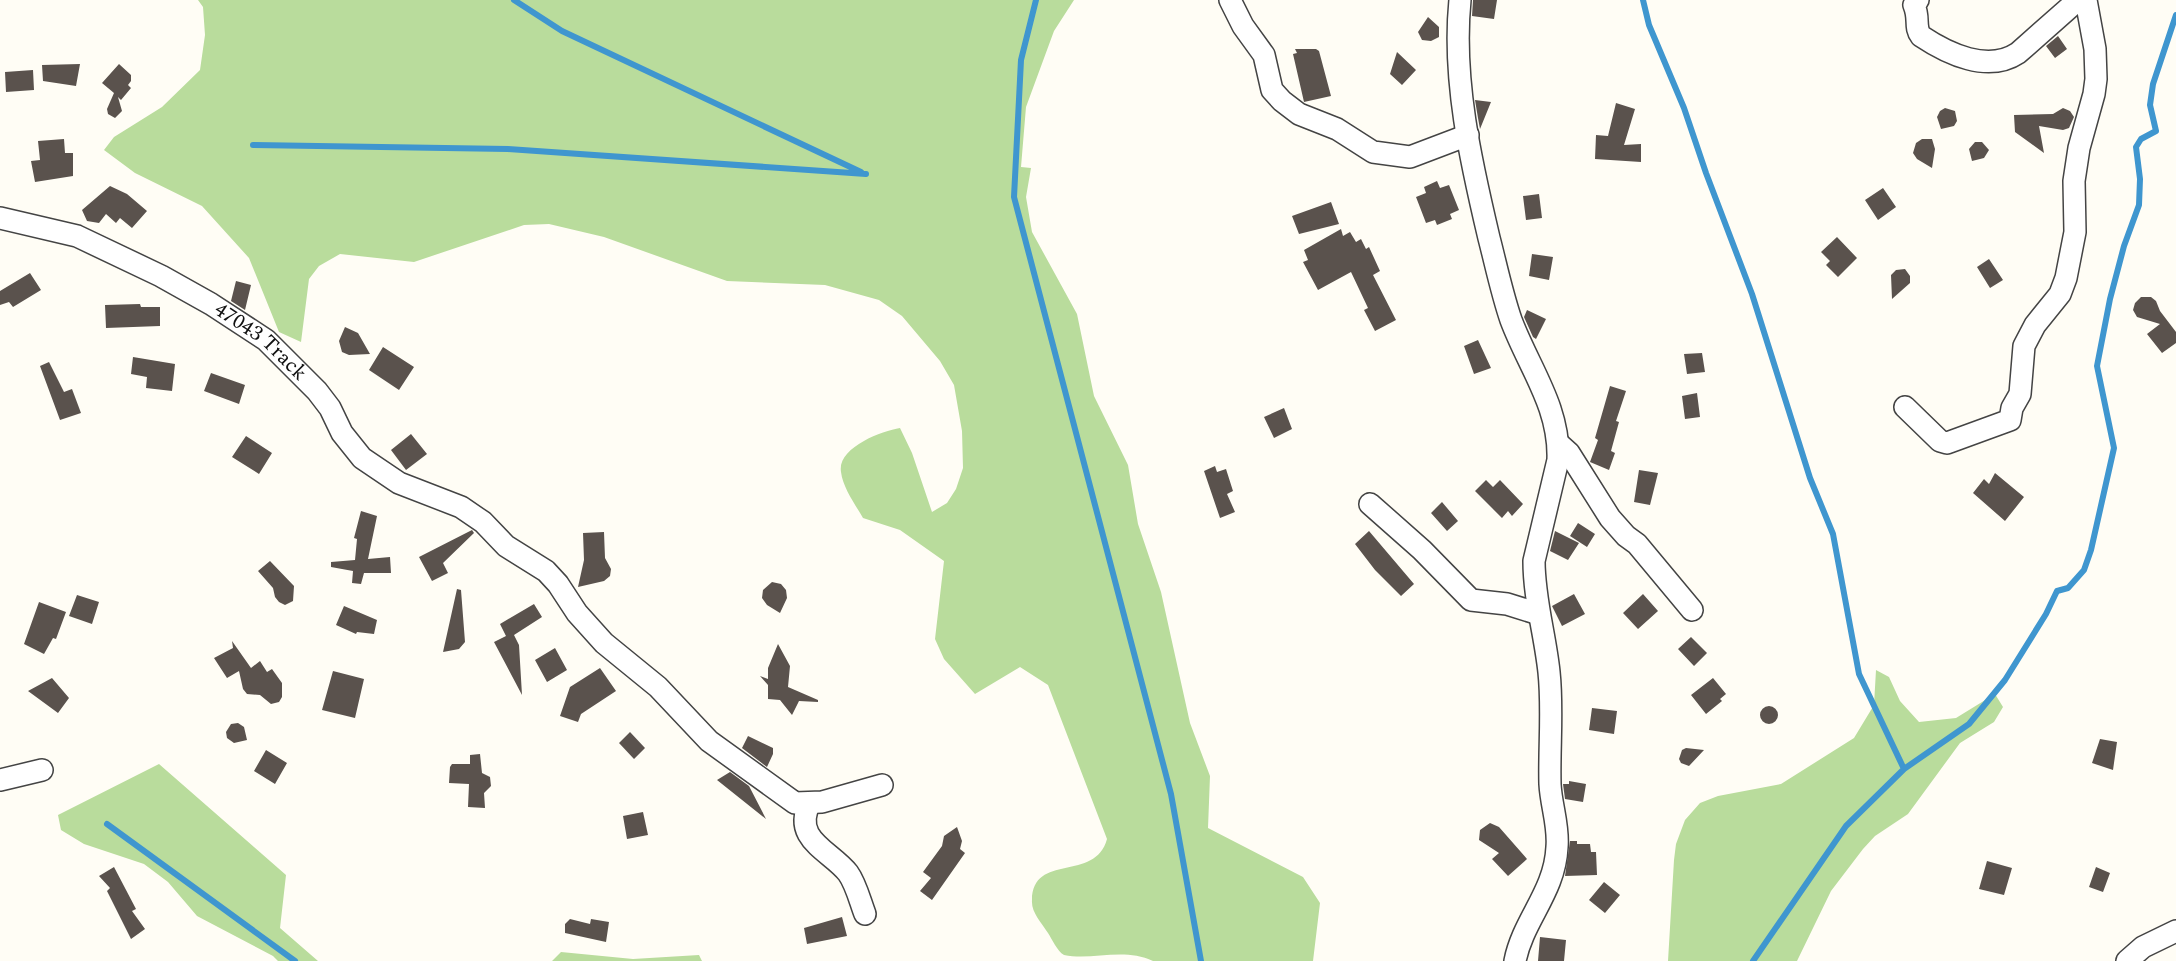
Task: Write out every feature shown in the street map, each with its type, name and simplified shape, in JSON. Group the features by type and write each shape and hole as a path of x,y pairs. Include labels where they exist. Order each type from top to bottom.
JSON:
{"street":[{"path":"1230,0 1243,26 1264,55 1272,90 1299,114 1337,129 1373,152 1401,157 1410,157 1468,135"},
{"path":"1460,0 1458,17 1461,80 1476,183 1511,321 1547,397 1559,444 1558,460 1534,561 1539,614 1549,672 1551,789 1558,845 1551,880 1523,933 1515,961"},
{"path":"1918,0 1914,5 1919,16 1917,27 1921,36 1964,58 1987,62 2007,60 2018,53 2078,0"},
{"path":"1905,407 1942,443 1962,439 2010,421 2012,408 2020,394 2024,346 2035,325 2060,294 2075,232 2076,170 2096,79 2095,49 2086,0"},
{"name":"47043 Track","path":"0,218 77,236 152,272 267,340 330,408 342,433 362,458 400,483 461,507 483,522 506,546 552,576 577,613 604,643 658,687 709,741 794,803 810,803"},
{"path":"1559,444 1569,453 1619,530 1637,544 1692,610"},
{"path":"1370,504 1422,550 1471,600 1507,604 1539,614"},
{"path":"0,780 42,770"},
{"path":"865,914 851,877 835,858 817,847 808,834 805,812 810,803 882,785"},
{"path":"2127,961 2143,947 2176,931"}],"green space":[{"path":"198,0 1074,0 1054,31 1026,107 1021,167 1031,168 1026,197 1032,232 1077,314 1094,396 1128,465 1138,524 1161,592 1190,723 1210,776 1208,828 1303,877 1320,903 1313,961 1153,961 1130,955 1064,955 1037,917 1032,900 1035,885 1042,876 1090,860 1100,852 1107,839 1048,685 1020,667 975,694 944,659 935,639 944,561 900,530 863,518 842,478 842,463 853,448 872,437 900,428 912,453 932,512 947,503 956,489 963,468 962,431 954,385 940,361 902,316 879,300 825,285 727,281 604,237 549,224 524,225 414,262 340,254 319,266 309,279 301,342 279,332 249,258 202,206 135,173 104,150 114,137 162,107 200,70 205,35 203,7"},
{"path":"1876,670 1889,677 1900,701 1919,722 1956,718 1995,694 2003,707 1994,722 1960,743 1908,814 1875,836 1863,849 1831,891 1797,961 1668,961 1674,860 1676,844 1685,820 1700,803 1718,796 1781,784 1854,738 1874,705"},
{"path":"159,764 286,875 280,928 318,961 278,961 197,916 168,882 144,864 84,844 61,830 58,815"},
{"path":"561,952 633,959 699,955 702,961 552,961"}],"building":[{"path":"1473,0 1497,0 1494,19 1472,16"},
{"path":"1428,17 1439,27 1439,37 1431,41 1422,40 1418,32"},
{"path":"2058,36 2067,49 2055,58 2046,46"},
{"path":"1295,49 1319,51 1331,96 1304,102 1293,54 1297,53"},
{"path":"1397,52 1416,70 1402,85 1390,74"},
{"path":"80,64 76,86 43,81 42,65"},
{"path":"119,64 131,75 128,85 131,88 121,100 118,97 122,111 115,118 108,114 107,109 114,93 102,83"},
{"path":"33,70 34,90 6,92 5,72"},
{"path":"1475,100 1491,102 1480,129 1478,118"},
{"path":"1616,103 1635,109 1624,145 1641,144 1641,162 1595,159 1596,135 1608,136"},
{"path":"1945,108 1955,111 1957,121 1954,126 1941,129 1937,117"},
{"path":"2063,108 2070,111 2074,117 2069,128 2063,130 2039,126 2044,153 2015,132 2014,115 2053,114"},
{"path":"64,139 65,153 73,153 73,176 35,182 31,161 40,160 38,141"},
{"path":"1922,139 1932,139 1935,149 1932,168 1917,159 1913,153 1916,143"},
{"path":"1975,142 1982,142 1989,150 1984,158 1972,161 1969,149"},
{"path":"1437,181 1440,188 1449,185 1459,210 1450,214 1452,219 1437,225 1435,220 1426,223 1416,197 1426,193 1424,187"},
{"path":"110,186 127,194 147,211 132,228 120,218 116,223 106,214 99,223 87,221 82,210"},
{"path":"1883,188 1896,207 1878,220 1865,200"},
{"path":"1539,194 1542,218 1526,220 1523,196"},
{"path":"1331,202 1339,224 1299,234 1292,216"},
{"path":"1341,229 1343,236 1350,232 1356,242 1361,239 1366,249 1369,247 1380,271 1373,275 1396,320 1375,331 1364,310 1368,308 1351,272 1318,290 1303,262 1308,260 1304,250"},
{"path":"1837,237 1857,258 1838,277 1826,265 1830,261 1821,252"},
{"path":"1532,254 1553,257 1549,280 1529,276"},
{"path":"1989,259 2003,280 1990,288 1977,267"},
{"path":"1905,269 1910,276 1910,283 1892,299 1891,275 1896,270"},
{"path":"30,273 41,290 13,307 9,302 0,305 0,291"},
{"path":"236,281 251,285 245,310 231,301"},
{"path":"2141,297 2151,297 2156,301 2176,332 2176,343 2162,353 2147,334 2160,324 2137,317 2133,310"},
{"path":"140,304 141,307 160,307 160,326 106,328 105,305"},
{"path":"1527,310 1546,319 1536,339 1524,317"},
{"path":"345,327 358,333 370,354 349,355 342,352 339,341"},
{"path":"1478,340 1491,368 1474,374 1464,346"},
{"path":"383,347 414,367 399,390 369,370"},
{"path":"1702,353 1705,372 1687,374 1684,354"},
{"path":"133,357 175,364 172,391 146,388 147,377 131,374"},
{"path":"49,362 64,392 72,389 81,413 60,420 40,366"},
{"path":"211,373 245,385 239,404 204,391"},
{"path":"1610,386 1626,391 1616,421 1619,422 1611,451 1615,453 1609,470 1590,462 1598,440 1595,438"},
{"path":"1697,393 1700,417 1685,419 1682,396"},
{"path":"1284,408 1292,429 1274,438 1264,417"},
{"path":"411,434 427,454 406,470 391,450"},
{"path":"246,436 272,453 259,474 232,457"},
{"path":"1215,466 1217,472 1226,469 1233,491 1227,494 1235,512 1220,518 1204,471"},
{"path":"1639,470 1658,473 1650,505 1634,502"},
{"path":"1995,473 2024,497 2005,521 1973,493 1984,479 1989,484"},
{"path":"1486,480 1493,487 1500,480 1523,504 1512,516 1508,511 1502,518 1475,491"},
{"path":"1442,502 1458,521 1447,531 1431,513"},
{"path":"361,511 377,516 368,559 390,557 391,573 364,573 361,584 352,583 353,571 331,567 331,562 355,560 357,539 354,538"},
{"path":"1578,523 1595,534 1587,547 1570,536"},
{"path":"472,530 474,533 443,563 448,573 432,581 419,557"},
{"path":"1369,531 1414,584 1401,596 1375,570 1355,544"},
{"path":"1555,531 1579,543 1568,560 1550,551"},
{"path":"604,532 605,558 611,569 610,576 604,581 578,587 584,560 583,533"},
{"path":"270,561 294,586 293,601 285,605 275,597 273,588 258,571"},
{"path":"772,582 781,584 786,590 787,598 780,613 767,605 762,598 763,590"},
{"path":"457,589 461,590 465,642 459,649 443,652"},
{"path":"1574,594 1585,614 1562,626 1552,606"},
{"path":"1643,594 1658,611 1638,629 1623,613"},
{"path":"77,595 99,602 92,624 69,616"},
{"path":"39,602 66,612 56,639 53,638 44,654 24,644"},
{"path":"534,604 542,617 514,635 519,645 522,695 494,642 506,636 500,624"},
{"path":"344,606 377,620 374,634 356,634 336,625"},
{"path":"1691,637 1707,653 1694,666 1678,649"},
{"path":"232,641 251,668 260,661 267,672 272,669 282,683 282,697 279,702 271,704 260,695 247,694 243,689 239,671 227,678 214,658 233,648"},
{"path":"778,644 790,666 788,687 818,700 799,701 792,715 780,700 768,699 768,685 760,676 768,679 768,668"},
{"path":"555,648 567,670 547,682 535,660"},
{"path":"600,668 616,691 581,714 578,722 560,716 570,687"},
{"path":"333,671 364,679 355,718 322,710"},
{"path":"52,678 69,698 58,713 28,691"},
{"path":"1713,678 1726,694 1720,699 1722,701 1706,714 1691,695"},
{"path":"1769,706 1775,709 1778,715 1775,721 1769,724 1763,721 1760,715 1763,709"},
{"path":"1592,708 1617,711 1614,734 1589,730"},
{"path":"238,723 244,727 247,740 234,743 227,738 226,732 231,724"},
{"path":"630,732 645,748 634,759 619,743"},
{"path":"748,736 773,748 767,767 742,748"},
{"path":"2100,739 2117,742 2113,770 2092,763"},
{"path":"266,750 287,763 275,784 254,771"},
{"path":"1682,750 1704,750 1689,766 1681,763 1679,759"},
{"path":"480,754 482,773 490,777 491,786 484,793 485,808 468,807 469,784 449,783 450,767 452,764 470,764 470,755"},
{"path":"730,772 749,786 766,819 717,780"},
{"path":"1569,781 1586,784 1583,802 1565,799 1563,784 1569,784"},
{"path":"643,812 648,835 627,839 623,816"},
{"path":"1490,823 1499,827 1527,859 1508,876 1492,859 1499,853 1479,840 1480,830"},
{"path":"957,827 962,841 960,849 965,853 932,900 920,891 931,878 923,872 942,846 944,836"},
{"path":"1570,841 1590,844 1591,852 1596,852 1597,875 1565,876"},
{"path":"1987,861 2012,868 2004,895 1979,889"},
{"path":"114,867 136,909 132,911 145,929 131,939 107,891 110,888 99,876"},
{"path":"2096,867 2110,873 2103,892 2089,887"},
{"path":"1604,882 1620,895 1605,913 1589,900"},
{"path":"842,917 847,936 807,944 804,928"},
{"path":"570,919 590,924 591,919 609,922 606,942 565,933 565,924"},
{"path":"1540,937 1566,940 1564,961 1538,961"}],"waterway":[{"path":"514,0 562,31 861,172"},
{"path":"1036,0 1021,60 1014,197 1171,794 1201,961"},
{"path":"1643,0 1649,25 1684,108 1752,294 1810,478 1833,534 1859,674 1904,769"},
{"path":"1753,961 1846,826 1904,769 1969,724 2005,680 2046,614 2057,591 2068,588 2084,570 2114,448 2097,366 2110,299 2124,246 2139,205 2140,179 2136,147 2141,139 2156,131 2150,105 2153,84 2176,15"},
{"path":"253,145 508,149 866,174"},
{"path":"107,824 295,961"}]}
